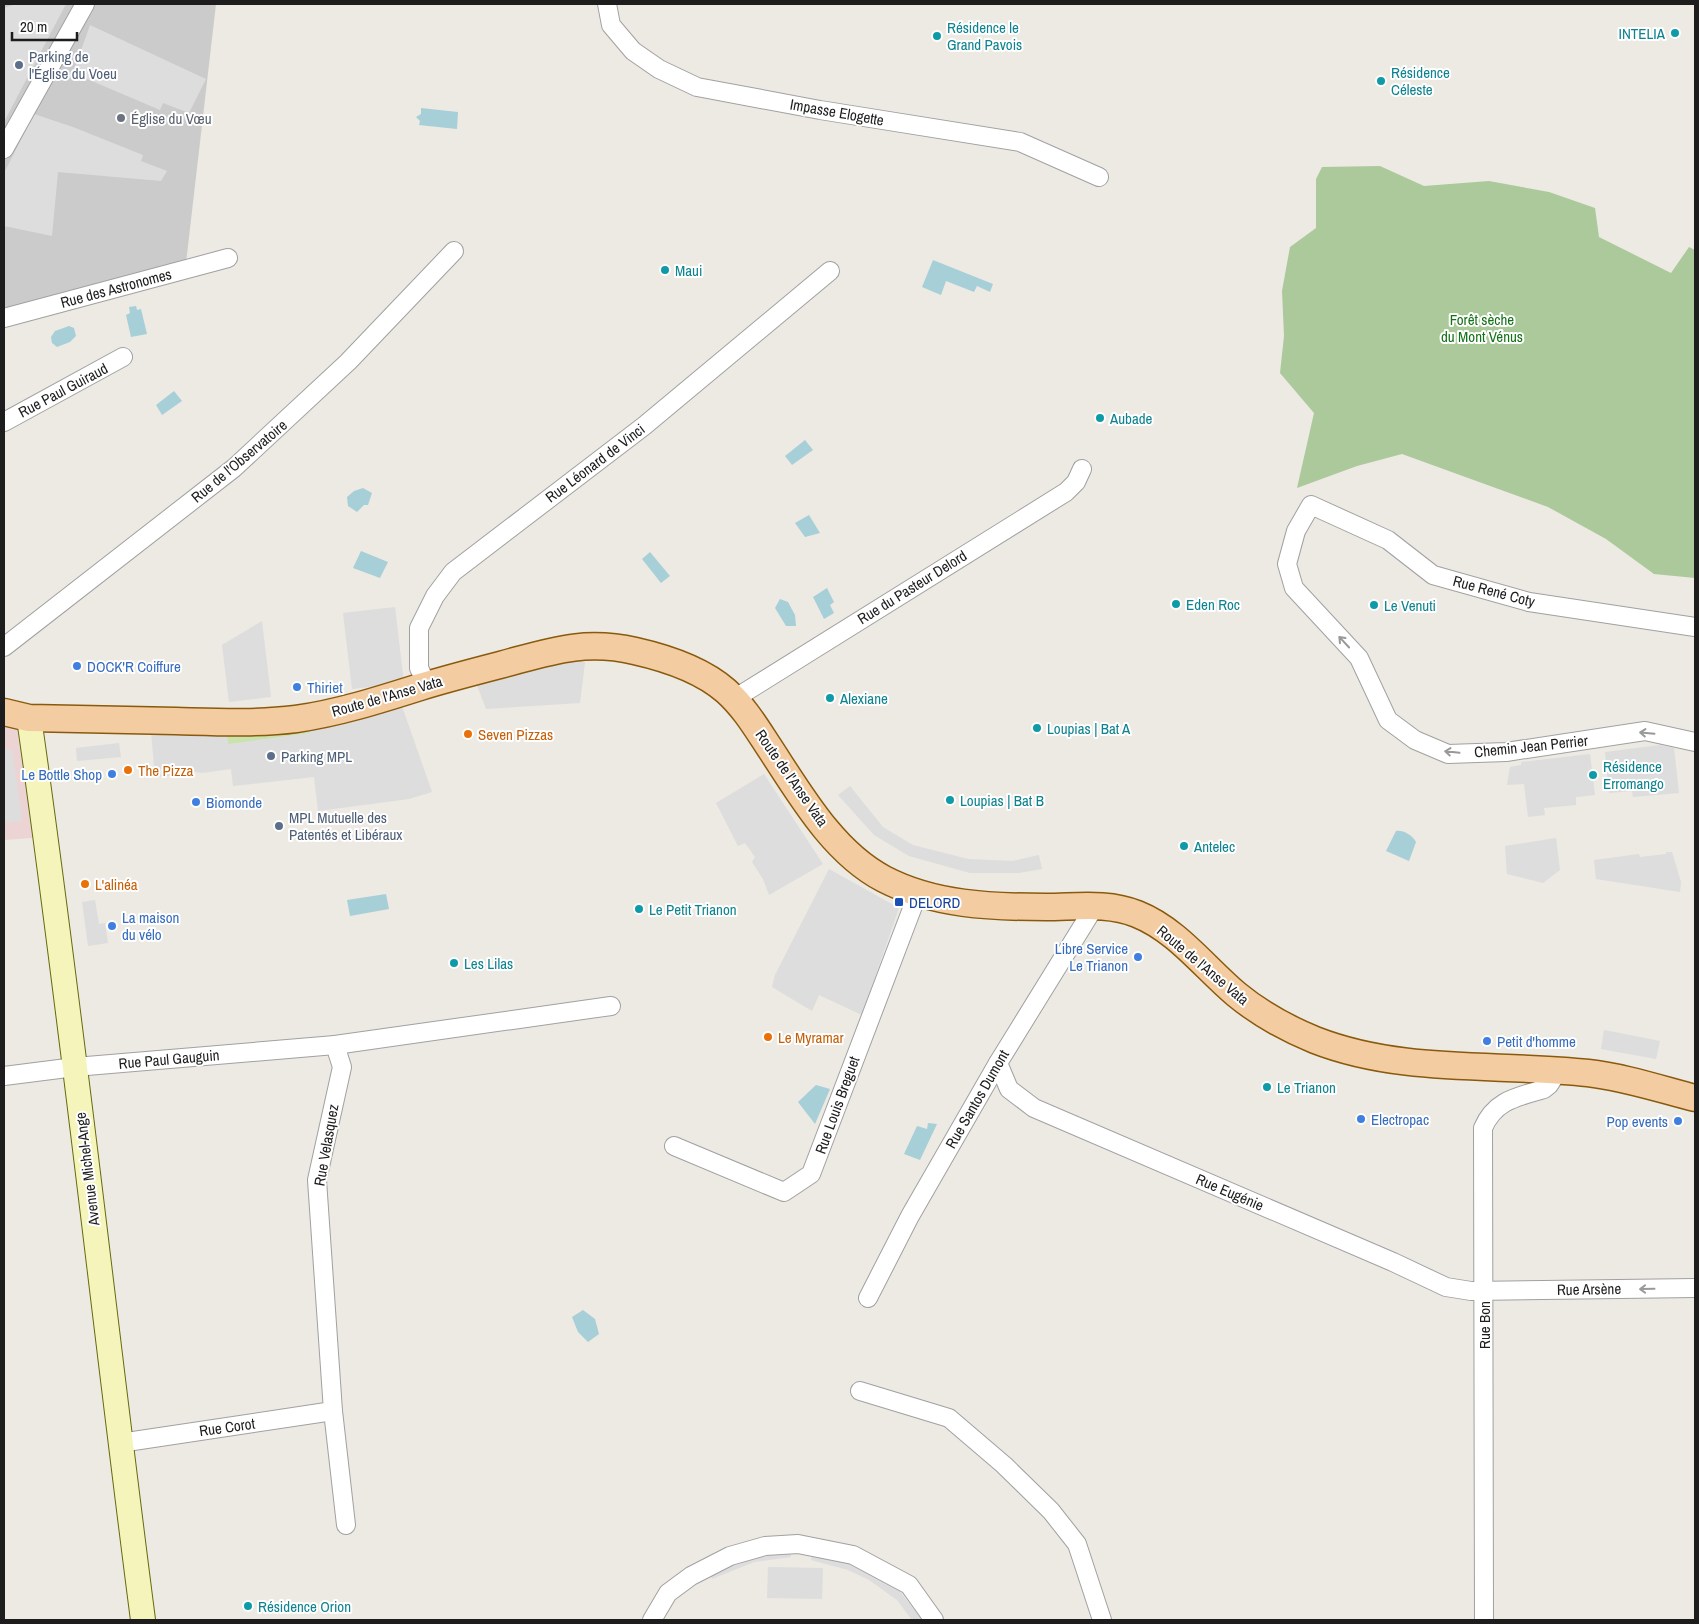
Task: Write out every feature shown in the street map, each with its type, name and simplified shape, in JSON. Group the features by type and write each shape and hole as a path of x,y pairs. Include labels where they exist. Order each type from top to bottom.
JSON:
{"main road":[{"name":"Route de l'Anse Vata","path":"4,712 29,718 232,722 294,720 346,710 427,685 576,646 610,647 658,657 681,666 722,687 746,712 802,797 849,856 883,878 918,894 1004,907 1094,906 1114,908 1136,914 1164,928 1240,998 1288,1028 1326,1044 1364,1054 1439,1065 1587,1073 1620,1078 1695,1098"},
{"name":"Avenue Michel-Ange","path":"29,718 75,1067 143,1620"}],"street":[{"path":"4,149 85,4"},
{"name":"Impasse Elogette","path":"607,4 611,25 633,51 659,69 697,87 820,110 1020,142 1099,177"},
{"name":"Rue de l'Observatoire","path":"4,647 234,468 348,362 454,251"},
{"name":"Rue des Astronomes","path":"4,318 228,258"},
{"name":"Rue Léonard de Vinci","path":"427,685 419,668 419,628 435,596 453,572 644,426 830,271"},
{"name":"Rue Paul Guiraud","path":"4,422 123,357"},
{"name":"Rue du Pasteur Delord","path":"734,699 1066,492 1076,482 1082,469"},
{"name":"Rue René Coty","path":"1312,505 1388,540 1433,575 1529,602 1695,627"},
{"name":"Chemin Jean Perrier","path":"1312,505 1296,531 1287,564 1294,588 1359,658 1388,720 1415,740 1448,754 1506,752 1645,732 1695,742"},
{"name":"Rue Louis Breguet","path":"674,1146 784,1192 811,1174 918,894"},
{"name":"Rue Santos Dumont","path":"868,1298 910,1216 998,1063 1094,906"},
{"path":"335,1045 611,1006"},
{"name":"Rue Paul Gauguin","path":"4,1076 75,1067 335,1045"},
{"name":"Rue Velasquez","path":"335,1045 342,1067 317,1180 333,1411 346,1525"},
{"name":"Rue Eugénie","path":"998,1063 1008,1089 1034,1108 1393,1262 1446,1287 1471,1291 1484,1290"},
{"name":"Rue Bon","path":"1484,1620 1482,1128 1487,1118 1506,1101 1544,1089 1558,1071"},
{"name":"Rue Arsène","path":"1484,1290 1695,1288"},
{"path":"860,1391 949,1418 1004,1465 1051,1511 1077,1544 1102,1620"},
{"name":"Rue Corot","path":"120,1443 333,1411"},
{"path":"652,1620 668,1593 692,1576 714,1564 730,1556 766,1546 798,1544 853,1555 909,1585 934,1620"}],"shaded area":[{"path":"4,4 216,4 186,263 4,315"},
{"name":"Parking de l'Église du Voeu","path":"16,4 66,4 4,122 4,8"},
{"path":"90,25 206,79 189,113 163,103 160,110 73,73"},
{"path":"34,114 73,127 143,155 141,161 167,171 161,181 58,172 52,236 4,226 4,173"},
{"path":"395,607 404,683 352,689 343,613"},
{"path":"262,621 271,697 229,702 222,645"},
{"path":"559,657 585,662 580,703 486,709 475,680"},
{"path":"402,706 432,792 409,799 318,811 314,777 233,786 231,769 202,773 191,771 181,775 155,777 151,732 226,730 228,744 309,733 309,725"},
{"path":"4,712 29,718 45,837 4,840"},
{"name":"Le Bottle Shop","path":"119,743 121,757 77,761 76,748"},
{"path":"1660,745 1674,748 1679,793 1633,797 1632,791 1609,793 1605,752"},
{"path":"12,749 22,821 4,823 4,750"},
{"path":"1590,754 1595,795 1576,797 1576,805 1544,808 1545,815 1528,817 1524,784 1507,785 1510,767 1521,765 1521,762"},
{"path":"764,774 823,864 769,895 763,879 752,862 755,857 745,843 738,846 716,803"},
{"path":"850,786 883,827 913,845 968,859 1013,861 1039,855 1042,869 1019,873 970,873 909,856 874,835 838,795"},
{"path":"1556,838 1560,870 1543,883 1507,874 1505,846"},
{"path":"1666,852 1672,852 1681,882 1680,892 1596,879 1594,860 1639,854 1640,857 1666,854"},
{"path":"829,869 899,908 862,1015 819,995 812,1011 772,987 775,975"},
{"path":"95,900 99,924 105,923 108,943 88,946 82,902"},
{"path":"1604,1030 1660,1041 1656,1059 1601,1049"},
{"path":"791,1550 791,1557 754,1562 712,1579 709,1572 741,1557"},
{"path":"813,1552 849,1561 873,1571 898,1589 922,1620 912,1620 897,1600 869,1580 848,1570 811,1560"},
{"path":"768,1567 823,1568 822,1599 767,1598"}],"green space":[{"name":"Forêt sèche du Mont Vénus","path":"1380,166 1424,186 1489,181 1549,192 1595,208 1599,237 1671,273 1689,247 1695,250 1695,578 1654,574 1606,539 1548,507 1402,454 1357,466 1297,488 1314,413 1280,373 1284,336 1282,291 1290,247 1316,228 1316,179 1322,167"},
{"path":"309,725 310,733 228,745 226,730"}],"water":[{"path":"421,108 458,112 457,129 419,125 420,121 416,117 421,114"},
{"path":"933,260 993,284 990,292 977,286 974,292 946,281 941,295 922,287"},
{"path":"136,306 137,310 141,309 147,334 131,337 126,315 130,313 129,307"},
{"path":"69,326 74,328 76,336 70,342 57,347 52,343 51,337 55,331"},
{"path":"174,391 182,401 162,415 156,405"},
{"path":"805,440 813,450 792,465 785,456"},
{"path":"363,488 372,493 368,505 364,505 357,512 348,506 347,497 354,491"},
{"path":"809,515 820,533 805,537 795,523"},
{"path":"361,551 388,562 380,578 353,568"},
{"path":"650,552 670,576 661,583 642,559"},
{"path":"827,588 834,602 830,605 834,613 824,619 813,597"},
{"path":"780,599 788,602 795,615 796,626 786,626 775,608"},
{"path":"1396,831 1402,831 1416,842 1409,861 1386,851"},
{"path":"386,894 389,909 350,916 347,900"},
{"path":"816,1085 830,1089 815,1124 798,1102"},
{"path":"928,1123 937,1124 920,1160 904,1154 917,1126 927,1129"},
{"path":"583,1310 595,1319 599,1334 588,1342 578,1332 572,1317"}],"place":[{"name":"INTELIA","path":"1675,33"},
{"name":"Résidence le Grand Pavois","path":"937,36"},
{"name":"Parking de l'Église du Voeu","path":"19,65"},
{"name":"Résidence Céleste","path":"1381,81"},
{"name":"Église du Vœu","path":"121,118"},
{"name":"Maui","path":"665,270"},
{"name":"Aubade","path":"1100,418"},
{"name":"Eden Roc","path":"1176,604"},
{"name":"Le Venuti","path":"1374,605"},
{"name":"DOCK'R Coiffure","path":"77,666"},
{"name":"Thiriet","path":"297,687"},
{"name":"Alexiane","path":"830,698"},
{"name":"Loupias | Bat A","path":"1037,728"},
{"name":"Seven Pizzas","path":"468,734"},
{"name":"Parking MPL","path":"271,756"},
{"name":"The Pizza","path":"128,770"},
{"name":"Le Bottle Shop","path":"112,774"},
{"name":"Résidence Erromango","path":"1593,775"},
{"name":"Loupias | Bat B","path":"950,800"},
{"name":"Biomonde","path":"196,802"},
{"name":"MPL Mutuelle des Patentés et Libéraux","path":"279,826"},
{"name":"Antelec","path":"1184,846"},
{"name":"L'alinéa","path":"85,884"},
{"name":"DELORD","path":"899,902"},
{"name":"Le Petit Trianon","path":"639,909"},
{"name":"La maison du vélo","path":"112,926"},
{"name":"Libre Service Le Trianon","path":"1138,957"},
{"name":"Les Lilas","path":"454,963"},
{"name":"Le Myramar","path":"768,1037"},
{"name":"Petit d'homme","path":"1487,1041"},
{"name":"Le Trianon","path":"1267,1087"},
{"name":"Electropac","path":"1361,1119"},
{"name":"Pop events","path":"1678,1121"},
{"name":"Résidence Orion","path":"248,1606"}]}
